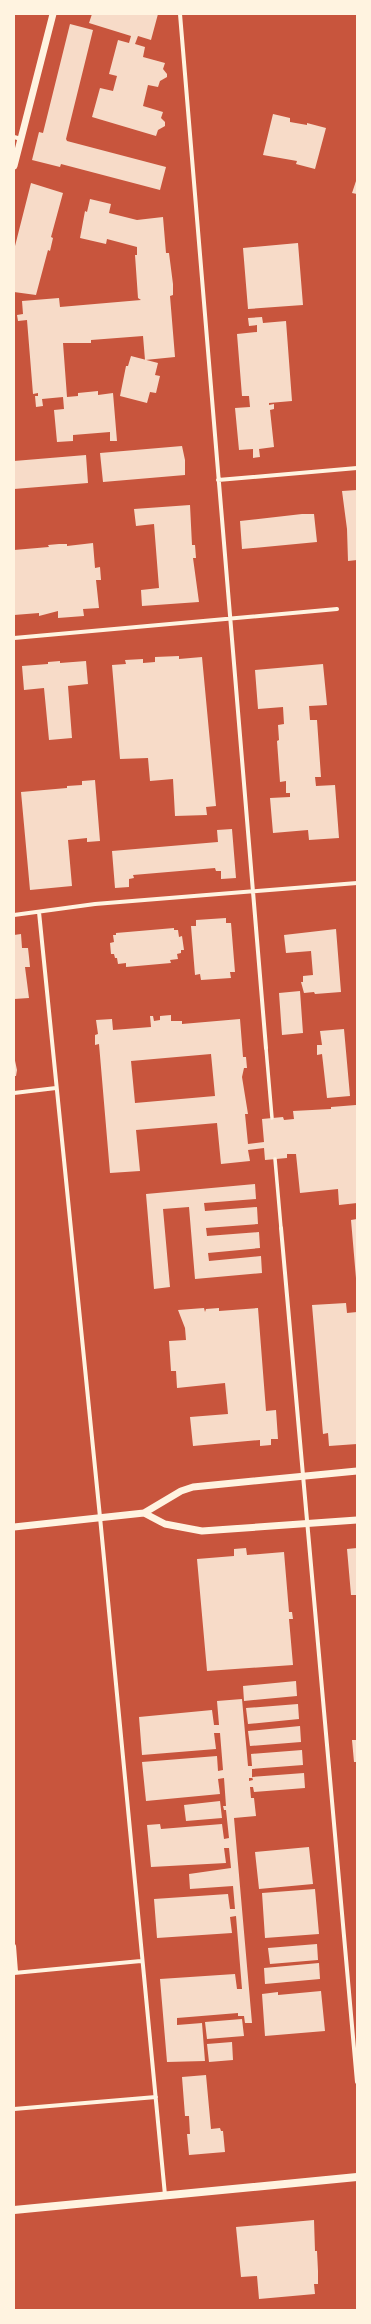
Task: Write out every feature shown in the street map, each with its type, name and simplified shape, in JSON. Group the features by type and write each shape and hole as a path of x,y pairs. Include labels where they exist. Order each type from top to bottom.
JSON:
{"main road":[{"path":"14,2210 357,2177"}],"street":[{"path":"14,166 17,138 53,14"},
{"path":"180,14 272,1118"},
{"path":"218,480 357,468"},
{"path":"14,638 337,609"},
{"path":"14,915 95,904 357,883"},
{"path":"39,912 100,1517 141,1961 165,2196"},
{"path":"14,1093 56,1088"},
{"path":"275,1159 357,2082"},
{"path":"14,1527 144,1513 181,1490 193,1487 357,1471"},
{"path":"144,1513 165,1524 202,1531 357,1520"},
{"path":"14,1946 15,1972 141,1961"},
{"path":"14,2109 156,2097"}],"building":[{"path":"92,14 158,14 151,40 138,36 135,44 145,47 143,57 165,63 163,69 167,74 167,77 160,81 158,87 148,85 143,106 163,112 161,118 165,122 165,126 158,130 156,136 92,117 100,88 113,91 117,76 109,74 118,40 129,43 131,36 89,23"},
{"path":"70,24 93,30 66,139 67,141 166,167 160,190 61,164 60,167 32,160 39,132 43,133"},
{"path":"273,114 290,118 290,122 307,125 307,123 326,128 315,169 296,164 297,161 263,155"},
{"path":"357,178 357,194 352,193"},
{"path":"31,183 63,193 51,237 53,238 50,251 48,250 36,295 14,292 14,250"},
{"path":"90,199 111,204 109,213 137,220 163,217 166,253 169,253 173,284 173,295 170,296 175,357 145,360 143,336 91,340 91,343 63,343 67,397 78,396 78,393 98,391 98,395 113,393 117,441 110,441 110,432 73,435 73,441 57,442 54,410 64,409 63,397 42,399 43,406 36,407 35,396 38,396 38,393 33,394 27,320 18,321 17,315 23,314 22,301 59,298 60,307 141,300 138,298 135,255 137,255 137,247 107,239 106,244 80,238 85,211 87,212"},
{"path":"298,243 303,305 248,309 243,248"},
{"path":"262,317 263,323 286,321 292,401 269,403 269,405 274,404 274,409 270,410 274,447 259,449 260,457 253,458 253,449 239,450 235,408 250,407 249,396 242,396 237,334 257,332 257,325 249,326 248,318"},
{"path":"131,356 158,363 155,375 160,376 156,393 150,392 147,403 120,396 126,366 128,366"},
{"path":"182,446 185,460 185,475 103,482 100,453"},
{"path":"86,455 88,483 14,489 14,461"},
{"path":"357,490 357,560 348,561 347,529 342,491"},
{"path":"190,505 192,545 195,545 196,558 193,558 199,602 142,606 141,590 159,588 154,524 136,526 134,509"},
{"path":"314,514 317,542 242,549 240,521"},
{"path":"93,543 95,568 100,567 101,580 96,580 99,608 83,609 84,616 58,618 58,611 39,616 39,613 14,615 14,550 49,547 48,545 59,544 67,544 67,546"},
{"path":"179,656 179,659 202,657 216,806 206,807 207,815 175,816 173,779 150,781 148,758 120,759 112,665 126,664 125,660 143,659 143,663 155,662 155,657"},
{"path":"60,661 60,663 86,661 88,684 68,686 72,738 49,740 44,688 24,690 22,666 48,664 48,662"},
{"path":"323,664 327,705 309,706 310,720 317,720 321,777 315,777 316,786 335,785 339,838 309,840 308,830 273,833 270,798 290,797 290,793 286,793 286,781 280,782 277,741 279,740 278,725 284,724 283,707 258,709 255,670"},
{"path":"95,780 100,841 87,842 87,838 68,840 72,886 30,890 21,792 67,788 67,786 82,785 82,781"},
{"path":"232,829 236,878 221,879 221,871 216,871 215,868 133,875 134,878 129,879 129,887 115,888 112,851 218,842 217,830"},
{"path":"226,918 226,923 231,923 235,972 230,972 231,978 201,980 200,974 195,975 191,926 196,926 196,920"},
{"path":"174,928 174,930 178,930 179,937 182,936 184,950 181,950 181,953 177,954 178,959 170,960 171,963 126,967 126,963 118,964 117,958 115,958 114,954 111,954 110,943 114,942 113,935 116,935 116,933"},
{"path":"336,929 341,992 315,994 314,992 304,993 301,982 303,982 303,976 313,975 311,951 286,953 284,935"},
{"path":"21,934 22,948 28,948 30,967 25,967 29,998 14,999 14,935"},
{"path":"300,991 303,1033 282,1035 279,993"},
{"path":"171,1015 171,1021 182,1021 182,1024 240,1019 243,1057 246,1057 247,1068 244,1068 242,1077 248,1114 245,1114 248,1144 264,1142 262,1119 283,1117 284,1120 294,1119 293,1111 331,1109 331,1107 356,1105 357,1203 339,1205 338,1189 300,1193 296,1154 287,1154 287,1158 265,1160 264,1148 248,1150 250,1161 221,1164 217,1123 136,1130 140,1171 110,1173 99,1044 95,1045 95,1035 98,1034 96,1020 112,1019 113,1030 151,1027 150,1016 153,1016 154,1021 160,1020 160,1016","holes":["211,1054 215,1096 135,1103 131,1061"]},
{"path":"344,1029 350,1096 327,1098 322,1054 317,1055 317,1045 322,1045 320,1031"},
{"path":"14,1056 17,1070 16,1076 14,1076"},
{"path":"255,1184 256,1199 204,1203 205,1211 257,1207 258,1224 206,1228 207,1236 259,1232 260,1248 208,1253 209,1261 261,1256 262,1273 195,1279 189,1207 163,1209 170,1287 154,1289 146,1194"},
{"path":"357,1219 357,1278 356,1278 351,1220"},
{"path":"346,1303 347,1313 357,1312 357,1444 329,1446 328,1433 323,1434 312,1305"},
{"path":"204,1308 205,1312 206,1309 219,1308 219,1311 258,1308 266,1411 276,1410 278,1439 271,1439 271,1445 260,1446 260,1440 193,1446 190,1417 228,1414 225,1383 177,1388 176,1371 171,1371 169,1341 186,1340 185,1328 178,1310"},
{"path":"246,1548 247,1555 284,1552 289,1612 292,1612 293,1619 289,1619 293,1665 207,1671 197,1559 234,1556 234,1549"},
{"path":"357,1548 357,1595 351,1595 347,1549"},
{"path":"296,1681 297,1696 244,1701 243,1686"},
{"path":"242,1699 248,1766 252,1766 251,1754 302,1750 303,1765 252,1769 252,1777 304,1773 305,1788 254,1792 253,1787 250,1787 251,1798 254,1798 256,1816 234,1818 252,2023 245,2023 244,2016 238,2016 238,2013 177,2018 177,2025 202,2023 205,2061 167,2062 160,1979 235,1974 237,1989 242,1989 236,1916 230,1917 232,1933 157,1938 154,1899 228,1894 230,1909 235,1909 233,1886 190,1889 189,1874 231,1868 229,1848 224,1848 226,1863 151,1867 147,1825 160,1824 161,1829 222,1824 224,1839 229,1838 226,1810 224,1810 223,1806 226,1806 224,1778 218,1779 220,1794 146,1801 142,1762 217,1756 218,1771 223,1770 220,1733 214,1733 216,1749 142,1755 139,1717 212,1710 214,1725 219,1725 217,1701"},
{"path":"298,1704 299,1719 248,1724 246,1708"},
{"path":"300,1726 301,1742 250,1746 248,1731"},
{"path":"352,1740 357,1740 357,1762 354,1762"},
{"path":"220,1801 222,1818 186,1821 184,1805"},
{"path":"309,1847 313,1884 259,1889 255,1852"},
{"path":"315,1889 319,1934 265,1938 262,1893"},
{"path":"317,1944 318,1960 270,1964 268,1948"},
{"path":"319,1963 320,1979 265,1984 264,1968"},
{"path":"321,1991 325,2031 265,2036 262,1994 278,1992 278,1995"},
{"path":"242,2019 244,2036 207,2039 205,2022"},
{"path":"232,2042 233,2060 209,2062 207,2044"},
{"path":"206,2075 211,2129 220,2128 221,2131 223,2131 225,2152 189,2155 187,2134 190,2134 189,2116 185,2116 182,2077"},
{"path":"314,2220 315,2251 317,2251 318,2271 318,2284 314,2284 315,2294 259,2299 257,2276 241,2277 236,2227"}]}
